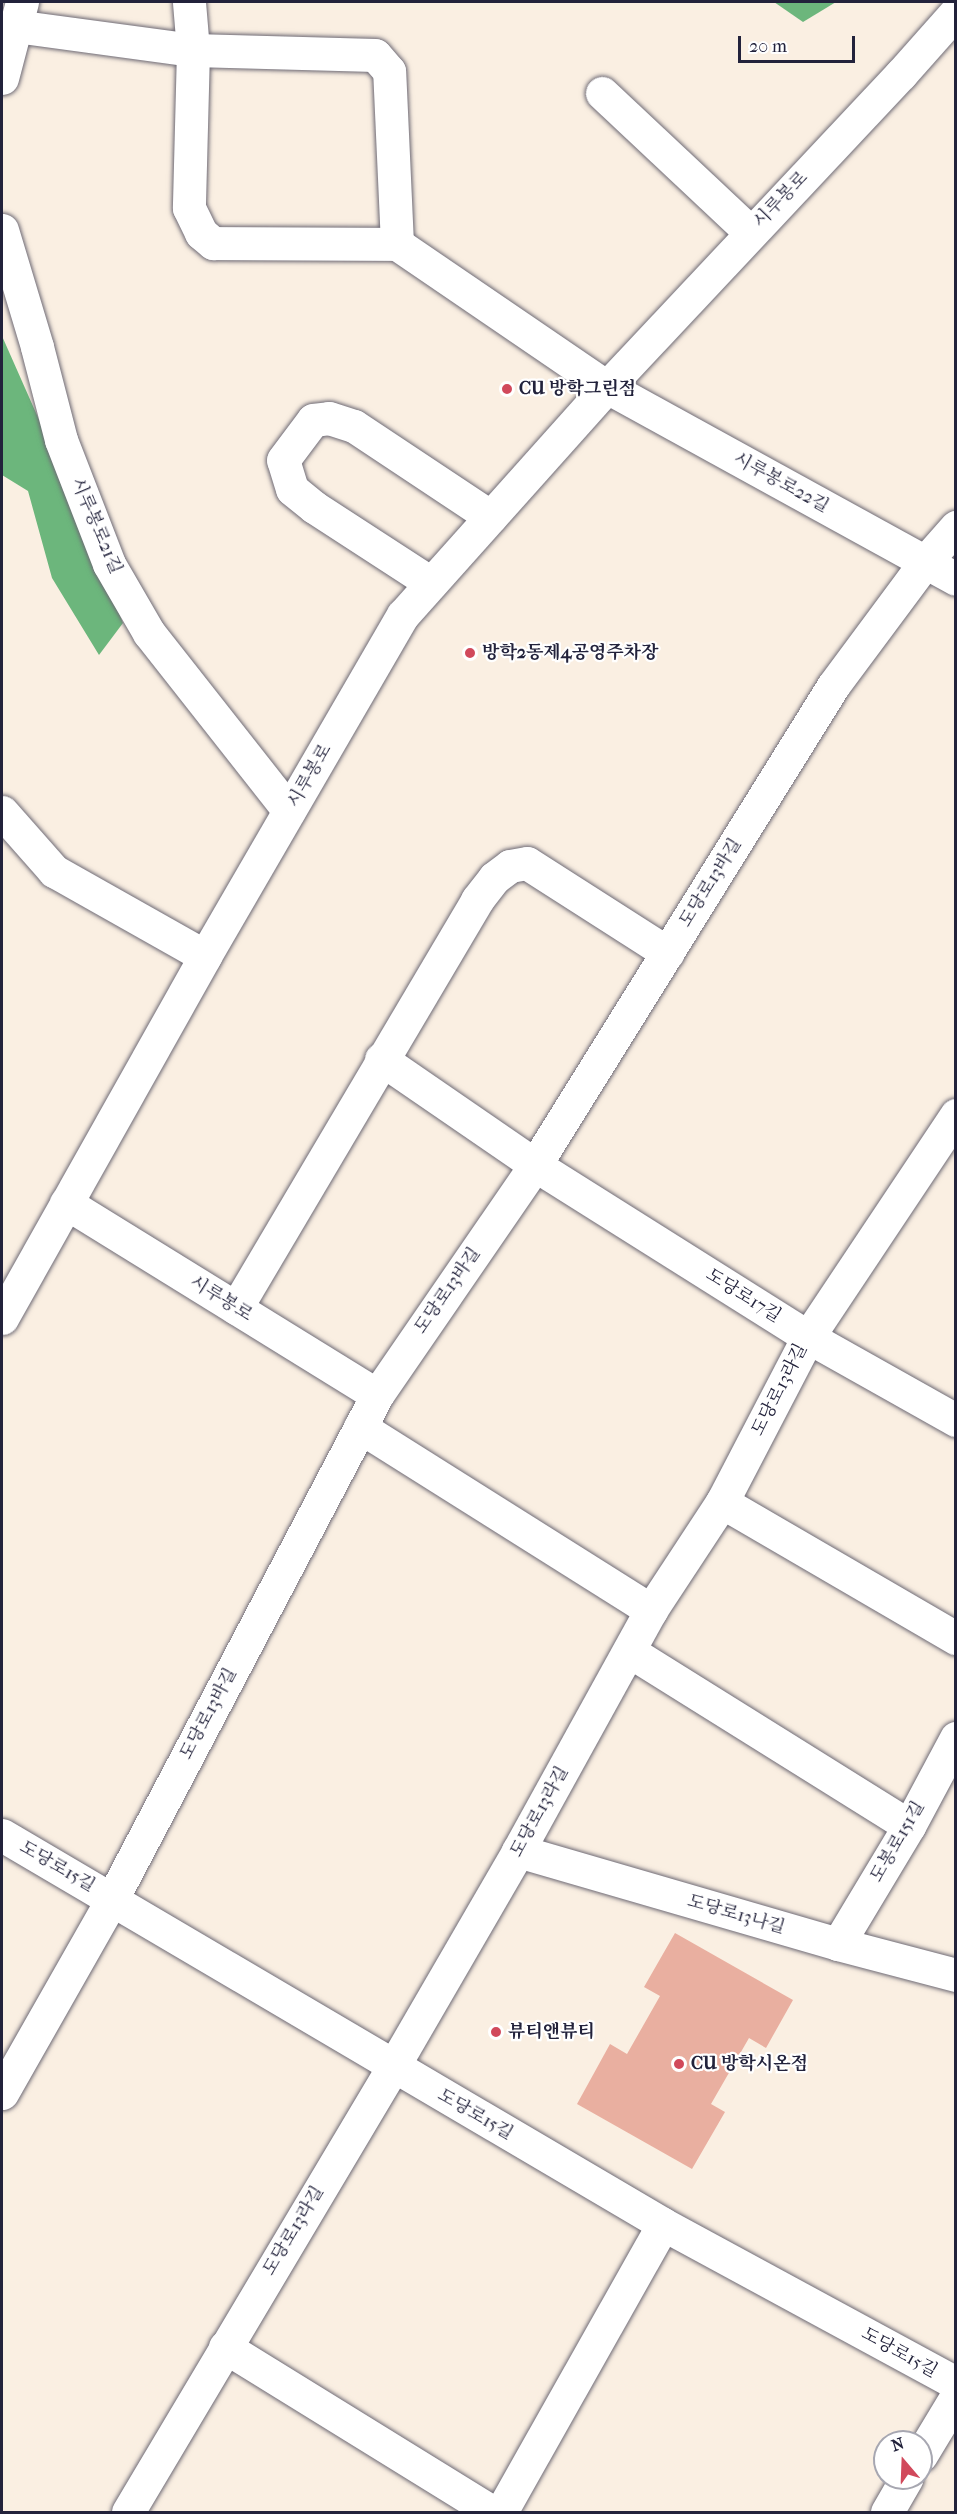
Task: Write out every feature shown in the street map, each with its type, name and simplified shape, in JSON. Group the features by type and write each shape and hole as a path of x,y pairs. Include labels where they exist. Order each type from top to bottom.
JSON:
{"street":[{"path":"189,2 193,50 189,208 201,233 213,243 397,244 607,387"},
{"name":"시루봉로","path":"2,1318 205,956 403,615 607,387 750,232 901,74 956,12"},
{"path":"2,78 19,14 193,50 375,55 389,71 397,244"},
{"path":"602,93 750,232"},
{"name":"시루봉로21길","path":"2,230 37,347 61,440 109,564 149,633 289,811"},
{"name":"시루봉로22길","path":"607,387 956,579"},
{"path":"431,583 314,507 292,489 283,460 313,420 329,418 354,426 491,517"},
{"name":"도당로13바길","path":"2,2093 112,1899 377,1395 535,1165 832,686 925,562 956,527"},
{"path":"2,812 54,871 205,956"},
{"path":"236,1308 381,1059 477,900 494,878 510,866 527,863 668,953"},
{"name":"도당로17길","path":"381,1059 535,1165 808,1337 956,1420"},
{"name":"도당로13라길","path":"128,2512 393,2067 518,1851 651,1610 722,1502 808,1337 956,1115"},
{"name":"시루봉로","path":"66,1203 377,1395"},
{"path":"360,1426 651,1610"},
{"path":"722,1502 956,1638"},
{"path":"629,1651 909,1826"},
{"name":"도봉로151길","path":"838,1944 909,1826 956,1738"},
{"name":"도당로15길","path":"2,1835 663,2224 956,2383"},
{"name":"도당로13나길","path":"518,1851 838,1944 956,1975"},
{"path":"501,2512 663,2224"},
{"path":"225,2347 492,2512"},
{"path":"933,2435 956,2397"},
{"path":"887,2512 900,2490"}],"green space":[{"path":"774,2 836,2 803,22"},
{"path":"2,336 48,440 123,623 99,655 52,578 28,491 2,475"}],"building":[{"path":"675,1933 793,2000 766,2048 749,2038 711,2104 725,2112 692,2169 577,2104 610,2044 627,2054 660,1996 644,1987"}],"place":[{"name":"CU 방학그린점","path":"507,389"},
{"name":"방학2동제4공영주차장","path":"470,653"},
{"name":"뷰티앤뷰티","path":"496,2032"},
{"name":"CU 방학시온점","path":"679,2064"}]}
